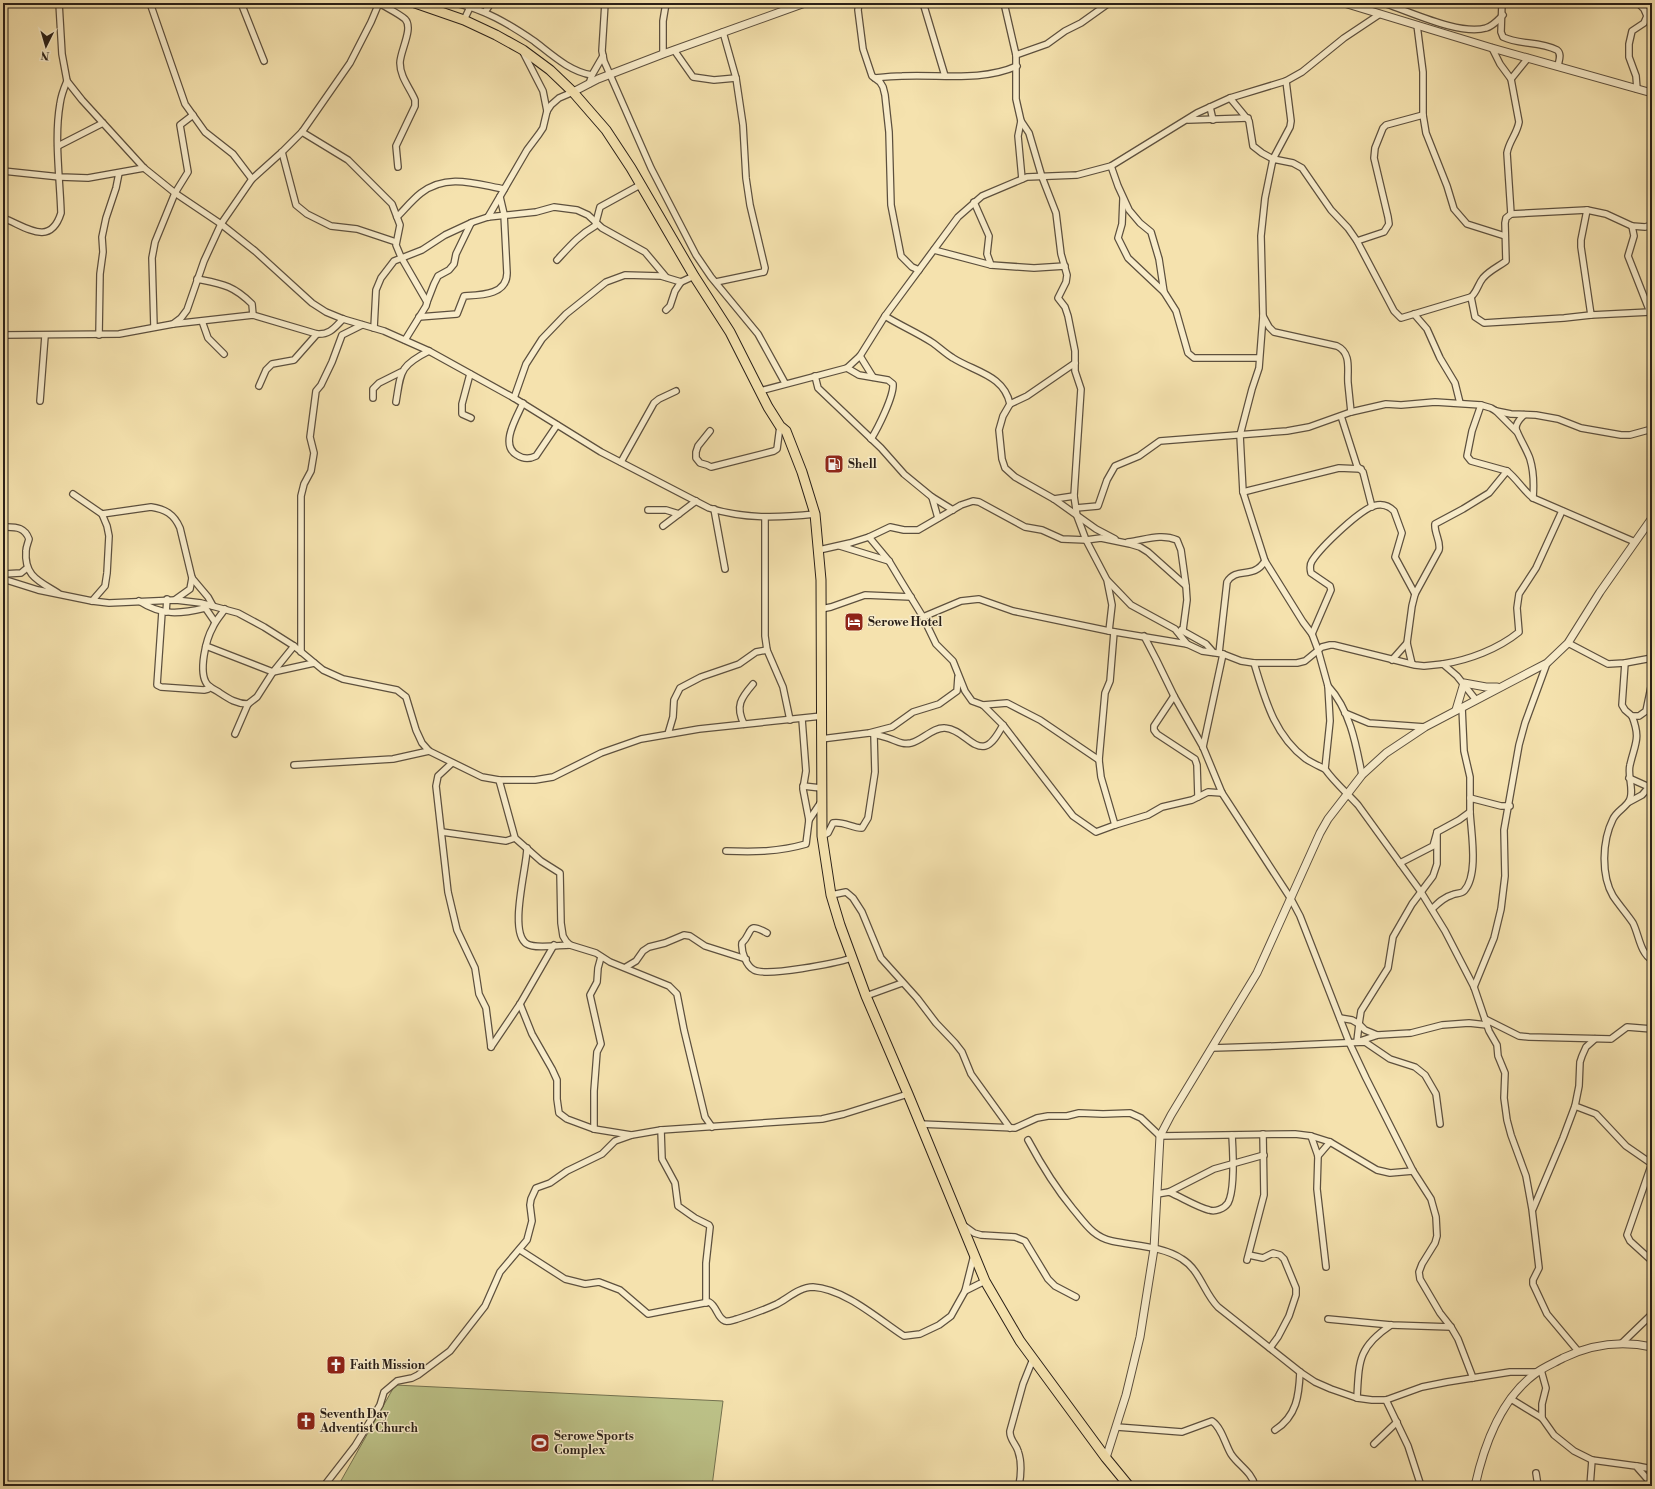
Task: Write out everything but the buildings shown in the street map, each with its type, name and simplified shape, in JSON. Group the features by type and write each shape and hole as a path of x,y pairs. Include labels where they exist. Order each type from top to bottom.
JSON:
{"main road":[{"path":"415,3 464,20 522,49 550,70 573,92 606,130 694,276 730,332 768,407 780,426 786,431 807,487 815,514 819,550 821,609 822,836 831,894 840,925 866,996 963,1225 985,1281 1033,1359 1106,1458 1129,1486"}],"street":[{"path":"3,218 36,232 46,232 53,228 58,222 61,213 58,146 60,104 67,80 62,54 59,3"},
{"path":"150,3 181,95 192,115 205,132 232,154 252,180"},
{"path":"241,3 264,61"},
{"path":"173,324 187,310 204,261 221,224 252,180 302,132 350,63 379,3 405,20 409,26 402,48 400,68 415,100 415,106 396,146 398,167"},
{"path":"455,3 471,5 510,25 576,70 592,75"},
{"path":"485,12 491,3"},
{"path":"605,3 603,56 635,133 663,193 696,255 758,334 785,383"},
{"path":"663,54 663,20 666,3"},
{"path":"488,217 527,150 543,128 548,111 555,101 589,84 663,54 805,3"},
{"path":"859,3 858,10 861,28 861,42 870,73 880,82 885,95 890,132 891,205 901,256 912,267 918,270"},
{"path":"1004,3 1016,55 1016,99 1022,120 1029,133 1042,177 1056,213 1060,254 1067,275 1066,282 1058,298 1065,307 1068,316 1075,351 1075,372 1080,383 1081,395 1074,496 1077,516 1086,540 1107,580 1131,605 1175,629 1184,630 1218,653"},
{"path":"1016,55 1047,44 1109,3"},
{"path":"1347,4 1395,3"},
{"path":"1502,3 1503,15 1501,32 1504,37 1524,42 1536,43 1557,50 1560,52 1558,66"},
{"path":"1636,89 1636,76 1629,57 1629,44 1632,31 1644,23 1647,16 1644,9 1638,3"},
{"path":"1347,4 1492,48 1652,93"},
{"path":"1386,4 1423,18 1468,30 1487,28 1494,25 1503,15"},
{"path":"464,20 471,5"},
{"path":"924,6 945,76"},
{"path":"760,391 785,383 847,368 860,356 885,316 958,217 974,202 992,191 1027,177 1077,175 1111,166 1210,107 1230,98 1286,81 1302,72 1344,38 1380,14"},
{"path":"1417,25 1423,72 1423,115 1426,133 1447,186 1454,209 1459,217 1467,224 1505,236"},
{"path":"716,282 765,270 750,205 746,178 743,125 736,78 723,32"},
{"path":"1492,48 1500,64 1511,79 1519,122 1518,128 1508,146 1507,153 1511,214"},
{"path":"522,49 543,91 548,111"},
{"path":"674,50 694,77 714,80 736,78"},
{"path":"589,84 592,75 603,56"},
{"path":"1511,79 1528,58"},
{"path":"875,78 994,74 1017,66"},
{"path":"67,80 103,123 144,168 175,193 221,224 255,251 312,303 326,312 405,340 429,352 523,403 601,452 714,509 742,516 765,518 815,514"},
{"path":"1286,81 1291,121 1290,127 1273,159 1265,198 1261,236 1262,316 1258,372 1252,388 1240,435 1243,492 1265,561 1312,634 1318,650 1328,686 1330,721 1325,769"},
{"path":"1230,98 1238,109 1248,118 1253,146 1273,159 1293,163 1302,168 1331,210 1348,228 1357,241 1396,314 1403,318 1471,297 1482,279 1491,269 1506,261 1506,218 1511,214 1587,210 1606,214 1632,226 1645,227 1652,225"},
{"path":"1210,107 1213,120"},
{"path":"154,327 155,242 175,193 187,174 188,169 180,125 192,115"},
{"path":"1357,241 1384,232 1389,224 1374,158 1375,148 1383,128 1390,123 1412,119 1423,115"},
{"path":"1186,120 1248,118"},
{"path":"1022,120 1018,136 1022,179"},
{"path":"58,146 103,123"},
{"path":"302,132 348,160 392,204 400,228 396,242 401,257 428,302"},
{"path":"282,152 296,205 301,210 331,226 357,229 396,242"},
{"path":"1111,166 1129,210 1140,223 1151,232 1159,259 1164,292"},
{"path":"3,171 17,174 60,178 88,178 144,168"},
{"path":"99,335 100,274 103,252 102,237 119,173"},
{"path":"397,217 422,193 448,181 458,181 504,189"},
{"path":"557,260 573,242 587,230 595,226 600,206 640,185"},
{"path":"1123,196 1122,224 1118,238 1128,258 1164,292 1176,311 1188,353 1191,356 1198,358 1259,358"},
{"path":"420,317 458,314 464,296 490,293 503,286 507,278 504,214 500,197"},
{"path":"974,202 990,236 987,254 991,265"},
{"path":"374,328 376,290 381,278 394,261 422,250 445,235 471,223 488,217 504,214 536,212 562,207 583,212 596,223 645,252 666,277"},
{"path":"1587,210 1581,247 1591,315"},
{"path":"405,340 428,302 438,276 449,270 454,264 456,254 471,223"},
{"path":"1471,297 1475,318 1484,322 1564,318 1591,315 1651,313 1628,256 1629,248 1634,236 1632,226"},
{"path":"934,250 991,265 1034,268 1065,266"},
{"path":"514,398 526,364 542,338 552,327 606,282 621,276 666,277 681,282"},
{"path":"666,310 670,306 675,291 681,282 694,276"},
{"path":"197,279 228,285 235,289 252,304 253,315"},
{"path":"1414,314 1427,329 1440,358 1455,383 1460,403"},
{"path":"3,335 45,336 125,333 173,324 253,315 317,334 329,333 343,319"},
{"path":"885,316 934,344 954,359 989,376 999,383 1006,391 1010,404"},
{"path":"1262,316 1268,328 1274,332 1337,346 1342,350 1349,365 1348,378 1351,412"},
{"path":"202,320 208,338 224,354"},
{"path":"301,652 301,496 304,484 311,471 314,453 310,437 316,391 321,385 332,362 342,335 362,325"},
{"path":"258,386 266,370 272,364 294,360 317,334"},
{"path":"40,401 45,336"},
{"path":"373,398 373,389 379,384 401,372 412,360 429,352"},
{"path":"860,356 873,378"},
{"path":"1075,363 1027,396 1010,404 1003,416 998,430 1002,459 1005,468 1015,477 1054,499 1096,529 1122,542 1146,540 1160,536 1171,537 1177,540 1182,550 1186,586 1187,600 1184,630"},
{"path":"847,368 860,375 890,381 894,386 880,424 871,439"},
{"path":"396,402 401,372"},
{"path":"470,374 462,414 471,418"},
{"path":"816,376 818,388 871,439 904,474 932,497 953,510"},
{"path":"621,462 654,403 660,398 676,391"},
{"path":"1076,508 1098,506 1107,480 1115,466 1138,456 1160,441 1298,430 1351,412 1386,404 1401,405 1435,402 1481,405 1496,411 1517,432 1524,443 1534,473 1533,498"},
{"path":"523,403 508,444 510,449 516,455 524,458 536,456 557,425"},
{"path":"1481,405 1472,431 1467,456 1468,459 1507,471 1515,477 1524,491 1533,498 1635,542"},
{"path":"1496,411 1558,419 1581,428 1621,435 1630,435 1652,429"},
{"path":"1517,432 1518,423 1524,415"},
{"path":"1341,416 1357,466 1361,469 1367,484 1372,507"},
{"path":"710,432 698,446 696,458 700,462 711,467 774,451 777,449 780,426"},
{"path":"1243,492 1339,468 1361,469"},
{"path":"1412,664 1407,643 1412,606 1415,594 1439,550 1435,524 1489,493 1507,471"},
{"path":"73,494 102,514 109,536 108,572 105,586 92,601"},
{"path":"1054,499 1074,496"},
{"path":"932,497 938,518"},
{"path":"663,526 696,501"},
{"path":"819,550 869,537 890,527 904,530 918,530 970,502 979,502 1025,527 1042,530 1062,539 1086,540 1097,538 1122,542 1140,547 1148,552 1186,586"},
{"path":"1312,634 1331,590 1330,586 1311,573 1312,561 1323,547 1351,521 1372,507 1384,505 1394,511 1402,533 1395,556 1415,594"},
{"path":"102,514 151,507 159,508 171,514 177,521 180,528 192,578 190,589 176,600"},
{"path":"714,509 725,568"},
{"path":"648,510 666,510 679,514"},
{"path":"923,617 961,601 978,599 1004,609 1112,632 1187,644 1202,651 1218,653 1242,661 1254,663 1297,664 1305,661 1318,650 1334,645 1412,664 1424,666 1443,664 1469,658 1503,642 1519,632 1517,608 1519,594 1536,568 1562,510"},
{"path":"765,518 765,632 767,650 783,687 790,720"},
{"path":"1106,1458 1117,1427 1140,1337 1154,1249 1160,1136 1171,1115 1257,973 1320,832 1328,819 1362,775 1386,753 1425,727 1547,663 1568,643 1600,592 1652,518"},
{"path":"7,527 23,529 29,541 26,550 27,568 34,577 64,596"},
{"path":"869,537 889,562 911,597 923,617 936,644 953,661 969,696 975,703 983,705 1007,703 1040,720 1099,760"},
{"path":"839,546 889,562"},
{"path":"1203,747 1218,653 1227,582 1234,574 1253,572 1259,569 1265,561"},
{"path":"3,574 21,573 27,568"},
{"path":"192,578 208,597 212,606"},
{"path":"3,579 38,590 92,601 109,603 167,599 212,606 244,616 294,646 323,670 343,679 397,690 406,697 416,730 422,743 429,751 482,777 499,780 535,780 553,777 600,753 640,739 699,729 822,716"},
{"path":"1107,580 1112,605 1110,681 1105,693 1099,760 1101,776 1115,824"},
{"path":"821,609 832,607 865,595 911,597"},
{"path":"167,599 164,612 157,685 161,687 204,690 210,687"},
{"path":"139,601 150,608 164,612 183,612 203,605"},
{"path":"203,605 215,622"},
{"path":"225,609 215,622 206,646 203,669 204,678 210,687 229,699 243,704 248,704"},
{"path":"1175,629 1187,644"},
{"path":"1144,636 1174,696 1203,747 1222,793 1290,899 1305,929 1349,1042 1413,1171 1431,1199 1436,1217 1436,1240 1422,1264 1419,1272 1420,1279 1440,1313 1458,1339 1473,1378"},
{"path":"1392,660 1407,643"},
{"path":"1568,643 1605,663 1625,663 1652,658"},
{"path":"206,646 273,672 314,663"},
{"path":"235,734 248,704 257,696 273,672 294,646"},
{"path":"668,734 673,717 674,700 680,688 701,677 738,664 756,652 767,650"},
{"path":"1254,663 1265,701 1279,729 1306,758 1325,769 1333,781 1348,793 1421,892 1432,909 1474,987 1486,1022 1497,1045 1498,1056 1505,1073 1504,1098 1507,1120 1526,1176 1532,1209 1539,1268 1533,1280 1534,1288 1547,1314 1578,1351"},
{"path":"1474,987 1494,938 1501,909 1505,876 1504,830 1510,806 1519,745 1525,723 1547,663"},
{"path":"1625,663 1622,706 1632,716 1638,737 1629,767 1631,787 1629,802"},
{"path":"1443,664 1464,683 1476,700"},
{"path":"821,739 872,734 892,727 913,712 940,704 957,691 958,674"},
{"path":"1632,716 1639,716 1646,711 1652,682"},
{"path":"1464,683 1486,687 1499,687"},
{"path":"1432,909 1440,901 1453,894 1460,893 1467,886 1474,864 1470,812 1470,777 1464,751 1459,709 1464,683"},
{"path":"744,724 741,716 740,701 753,684"},
{"path":"1328,686 1334,693 1345,713 1354,739 1362,775"},
{"path":"957,691 969,696"},
{"path":"1174,696 1154,726 1154,730 1157,734 1195,759 1197,765 1198,797"},
{"path":"983,705 1002,725 1073,816 1096,832 1115,824 1148,815 1162,807 1192,800 1208,792 1222,793"},
{"path":"1345,713 1375,724 1425,727"},
{"path":"726,851 763,852 782,850 806,844 809,820 803,786 806,768 802,719"},
{"path":"872,734 887,737 896,742 906,744 914,742 936,730 944,728 955,730 976,746 984,747 991,743 1002,725"},
{"path":"822,836 828,833 833,823 862,828 866,823 875,772 872,734"},
{"path":"294,765 392,760 429,751"},
{"path":"452,763 442,771 437,780 448,892 457,930 475,968 479,994 486,1008 491,1047 520,1004 554,945"},
{"path":"1629,778 1650,787 1642,795 1629,802 1618,811 1610,827 1604,849 1605,870 1613,896 1636,930 1646,955 1652,960"},
{"path":"499,780 515,838 541,861 560,873 562,930 566,941 570,944"},
{"path":"803,786 821,788"},
{"path":"1470,798 1501,806 1510,806"},
{"path":"809,820 821,802"},
{"path":"1400,863 1433,846 1437,832 1470,812"},
{"path":"442,832 506,841 515,838"},
{"path":"1358,1041 1361,1011 1388,968 1393,937 1405,914 1433,876 1437,864 1437,832"},
{"path":"527,848 527,860 518,906 521,934 524,942 529,945 570,944 593,952 610,962 626,967 669,986 677,994 684,1030 705,1116 712,1127"},
{"path":"831,894 846,892 854,898 881,958 902,983 910,990 936,1023 959,1047 972,1074 1010,1128"},
{"path":"767,933 756,928 749,930 742,943 742,949 748,965 752,969 767,972 832,964 852,958"},
{"path":"626,967 636,961 648,947 666,943 684,935 690,936 705,946 746,958"},
{"path":"594,1129 594,1091 597,1052 600,1044 590,995 597,982 598,968 601,957"},
{"path":"866,996 902,983"},
{"path":"520,1004 532,1034 557,1080 559,1113 566,1119 594,1129 632,1135"},
{"path":"1340,1018 1352,1020 1365,1030 1378,1035"},
{"path":"1212,1048 1349,1042 1378,1035 1406,1034 1442,1025 1486,1022 1519,1036 1544,1038 1611,1039 1627,1027 1652,1029"},
{"path":"1532,1209 1563,1138 1575,1106 1579,1086 1580,1059 1586,1047 1595,1039"},
{"path":"1358,1041 1364,1042 1390,1059 1415,1067 1425,1075 1436,1094 1440,1124"},
{"path":"324,1486 355,1446 380,1405 384,1392 397,1381 412,1378 418,1375 450,1350 488,1302 500,1272 520,1250 531,1231 532,1221 530,1205 533,1192 536,1188 550,1184 566,1171 602,1154 615,1141 632,1135 661,1130 822,1119 844,1114 908,1094"},
{"path":"1575,1106 1596,1114 1626,1146 1652,1164 1627,1235 1630,1241 1652,1261"},
{"path":"920,1124 1010,1128 1022,1126 1037,1118 1048,1116 1067,1116 1079,1113 1130,1113 1141,1118 1160,1136 1264,1134 1295,1134 1311,1136 1330,1142 1377,1170 1390,1173 1413,1171"},
{"path":"661,1130 662,1159 675,1182 678,1206 710,1227 706,1263 706,1303"},
{"path":"1264,1134 1264,1195 1248,1257 1263,1258 1273,1253 1280,1255 1284,1259 1296,1288 1296,1295 1289,1316 1278,1337 1270,1348"},
{"path":"1169,1192 1209,1210 1216,1211 1223,1208 1229,1199 1233,1163 1232,1135"},
{"path":"1311,1136 1318,1156 1317,1189 1326,1267"},
{"path":"1028,1140 1052,1183 1092,1231 1110,1240 1169,1252 1188,1264 1204,1285 1213,1302 1300,1372 1315,1382 1357,1398 1386,1400 1422,1387 1510,1372 1539,1371"},
{"path":"1318,1156 1330,1142"},
{"path":"1157,1194 1169,1192 1198,1176 1233,1163 1264,1155"},
{"path":"963,1225 974,1233 981,1235 1015,1238 1025,1241 1048,1279 1055,1286 1076,1297"},
{"path":"520,1250 565,1279 585,1284 599,1282 620,1290 648,1314 706,1303 713,1304 721,1318 724,1321 728,1321 748,1316 776,1304 800,1290 807,1287 814,1287 835,1292 847,1298 904,1336 910,1337 920,1334 951,1316 965,1291 974,1255"},
{"path":"965,1291 985,1281"},
{"path":"1622,1343 1652,1314"},
{"path":"1328,1319 1391,1325 1451,1327"},
{"path":"1357,1398 1360,1361 1364,1351 1369,1343 1391,1325"},
{"path":"1475,1486 1482,1458 1492,1432 1511,1399 1530,1378 1539,1371 1578,1351 1598,1346 1622,1343 1652,1347"},
{"path":"1019,1486 1021,1468 1019,1456 1018,1451 1009,1436 1023,1384 1033,1359"},
{"path":"1539,1371 1546,1388 1542,1404 1542,1418"},
{"path":"1275,1430 1282,1424 1297,1402 1300,1372"},
{"path":"1511,1399 1542,1418 1554,1435 1565,1444 1592,1460 1652,1469"},
{"path":"1386,1400 1408,1446 1421,1486"},
{"path":"1117,1427 1182,1432 1212,1422 1217,1426 1231,1454 1249,1474 1255,1486"},
{"path":"1374,1444 1397,1422"},
{"path":"1590,1486 1592,1460"},
{"path":"1636,1466 1650,1482"},
{"path":"1536,1473 1538,1486"}],"green space":[{"name":"Serowe Sports Complex","path":"395,1385 723,1401 712,1486 338,1486"}],"place":[{"name":"Shell","path":"834,464"},
{"name":"Serowe Hotel","path":"854,622"},
{"name":"Faith Mission","path":"336,1365"},
{"name":"Seventh Day Adventist Church","path":"306,1421"},
{"name":"Serowe Sports Complex","path":"540,1443"}]}
